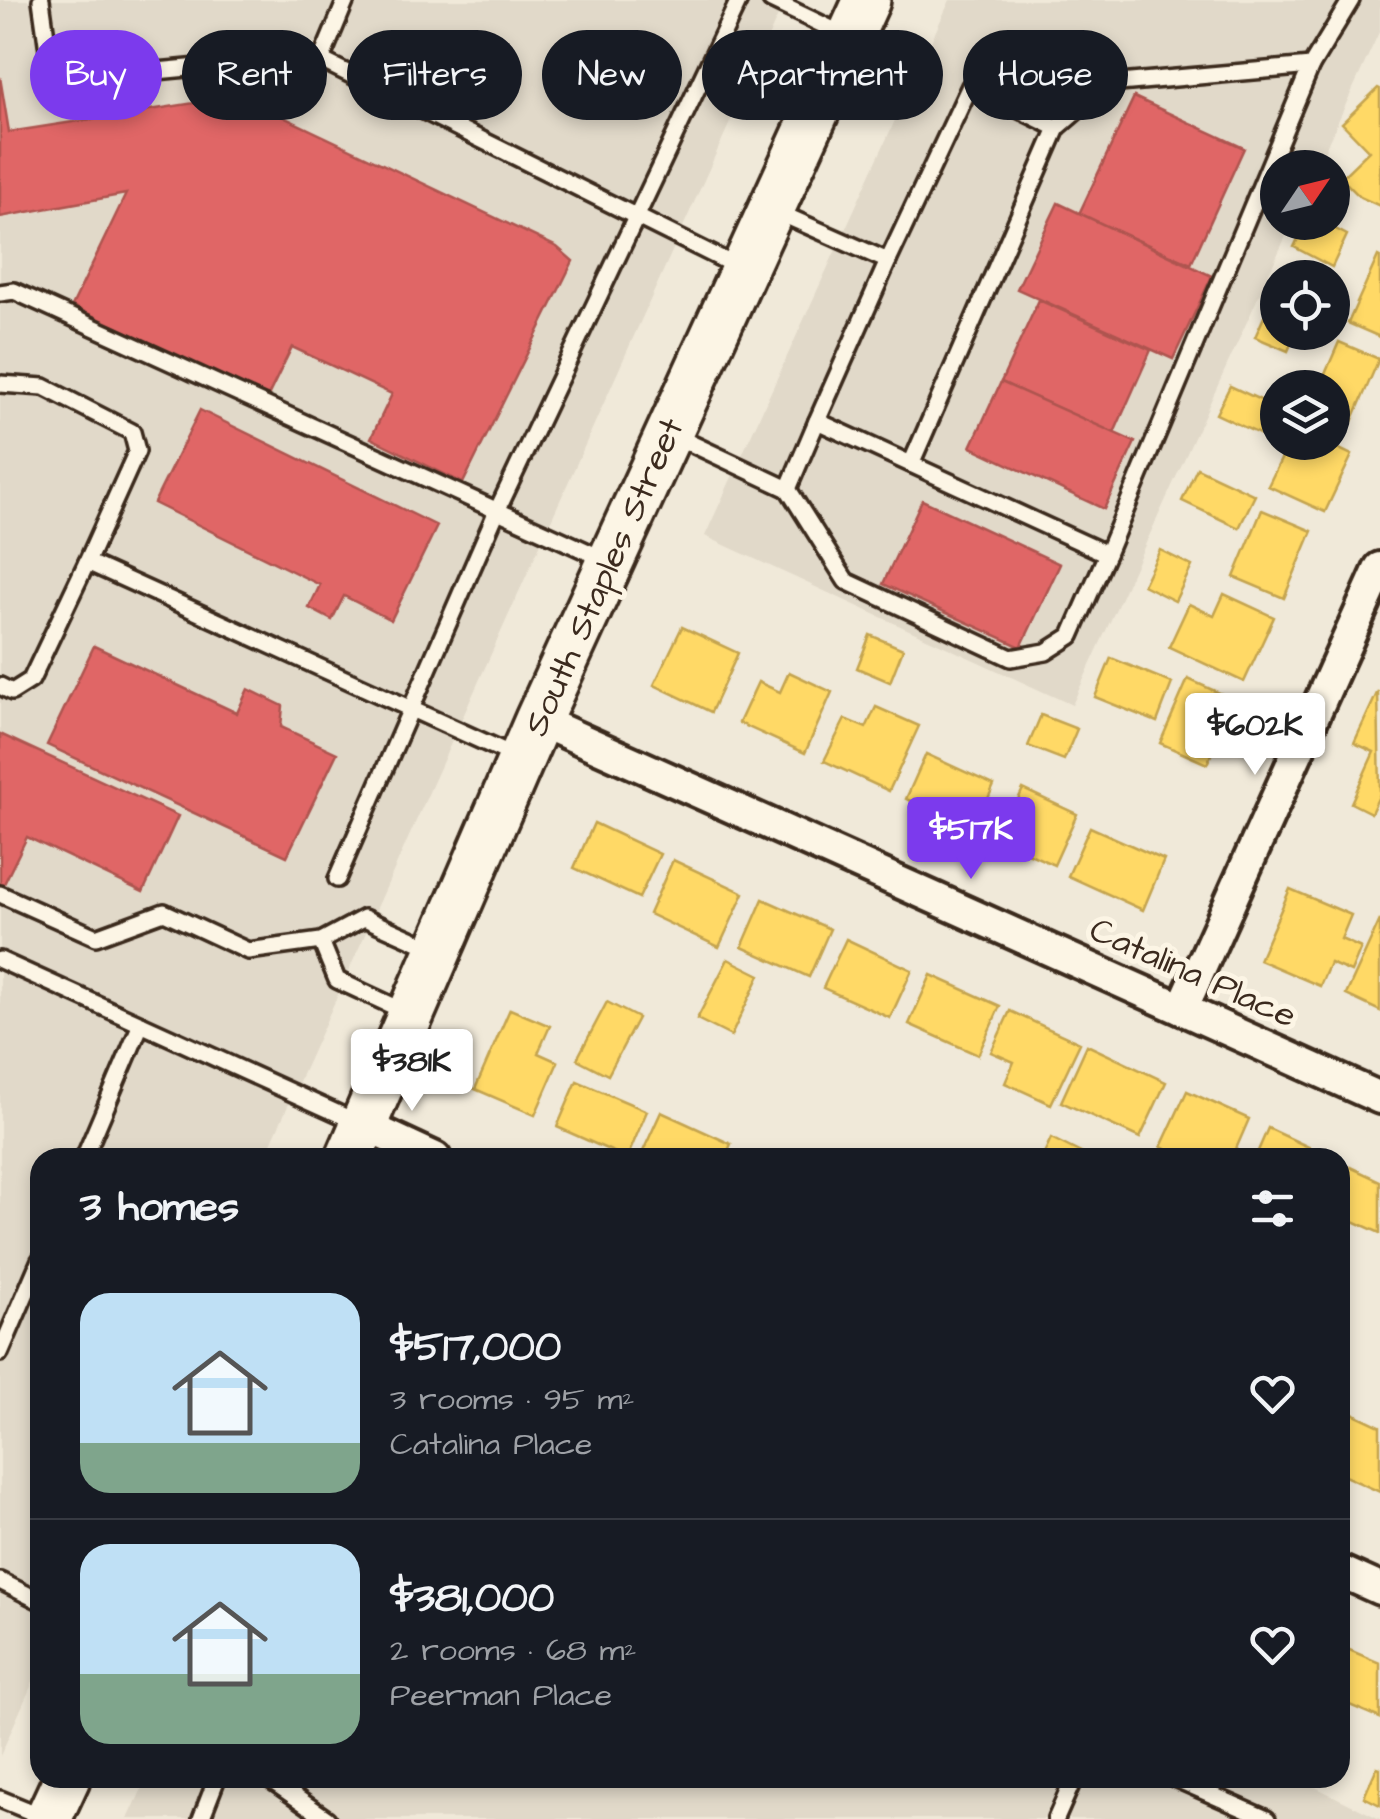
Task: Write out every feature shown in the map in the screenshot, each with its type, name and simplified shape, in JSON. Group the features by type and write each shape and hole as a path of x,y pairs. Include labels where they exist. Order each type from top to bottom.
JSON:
{"main road":[{"name":"South Staples Street","path":"357,1141 529,739 858,19"},
{"path":"48,1819 62,1788"}],"street":[{"path":"1182,1009 1370,624 1380,568"},
{"name":"Catalina Place","path":"529,739 1182,1009 1380,1098"},
{"path":"357,1141 389,1148"},
{"path":"1350,1575 1380,1589"}],"lane":[{"path":"41,0 50,72 62,80 182,69"},
{"path":"327,46 346,0"},
{"path":"337,879 496,513 739,0"},
{"path":"771,0 858,19"},
{"path":"669,433 788,489 846,581 1011,658 1046,652 1071,636 1311,66 1351,0"},
{"path":"327,63 744,269"},
{"path":"911,464 1057,128 1108,84 1311,66"},
{"path":"788,489 970,86 1057,128"},
{"path":"771,210 888,261"},
{"path":"0,293 14,291 610,562"},
{"path":"0,384 44,387 132,432 137,450 31,680 12,692 0,686"},
{"path":"818,421 1107,554"},
{"path":"87,562 410,709 529,739"},
{"path":"0,894 96,937 164,912 248,951 321,940 364,918 438,951"},
{"path":"321,940 337,980 410,1014"},
{"path":"0,960 141,1024 357,1141"},
{"path":"88,1148 141,1024"},
{"path":"0,1353 30,1283"},
{"path":"0,1582 30,1596"},
{"path":"201,1819 213,1788"},
{"path":"282,1788 327,1819"},
{"path":"1056,1819 1070,1788"},
{"path":"1197,1788 1267,1819"},
{"path":"0,1799 48,1819"}],"shaded area":[{"path":"0,0 785,0 772,30 702,30 702,120 731,120 269,1148 30,1148 30,1688 0,1756"},
{"path":"950,0 1380,0 1380,30 1325,150 1260,150 1260,240 1284,240 1275,260 1260,260 1260,293 1072,705 705,536 895,120 943,120 943,30 936,30"},
{"path":"142,1788 1317,1788 1380,1819 128,1819"}],"building: Homes":[{"path":"1380,89 1380,206 1360,197 1350,187 1350,169 1369,151 1342,123"},
{"path":"1297,240 1345,240 1335,260 1319,260 1294,247"},
{"path":"1378,256 1380,337 1350,324"},
{"path":"1350,347 1379,359 1351,424 1350,370 1327,370 1336,350 1350,350"},
{"path":"1230,386 1260,400 1260,434 1216,414"},
{"path":"1281,460 1350,460 1325,512 1268,486"},
{"path":"1197,468 1255,495 1239,528 1182,501"},
{"path":"1262,510 1312,531 1284,598 1234,577"},
{"path":"1160,550 1192,566 1175,601 1143,585"},
{"path":"1224,594 1274,617 1244,682 1169,647 1189,604 1214,616"},
{"path":"682,627 738,653 711,712 654,685"},
{"path":"870,635 903,649 890,682 857,668"},
{"path":"1111,658 1172,683 1157,722 1095,697"},
{"path":"789,672 832,692 805,753 739,723 758,682 780,692"},
{"path":"1188,679 1235,700 1207,764 1160,743"},
{"path":"1378,691 1380,794 1371,813 1351,803 1374,752 1354,743"},
{"path":"876,707 919,726 889,791 824,761 845,719 866,728"},
{"path":"1041,715 1077,729 1064,760 1028,746"},
{"path":"926,754 994,785 974,830 906,799"},
{"path":"1023,789 1077,814 1054,865 999,840"},
{"path":"594,823 660,854 639,898 574,868"},
{"path":"1090,827 1164,860 1143,910 1068,876"},
{"path":"673,860 744,893 719,947 649,914"},
{"path":"1290,889 1351,915 1341,939 1361,948 1351,972 1330,963 1320,986 1259,960"},
{"path":"763,899 830,929 809,977 742,947"},
{"path":"1380,920 1380,1011 1346,995"},
{"path":"846,939 912,970 890,1018 823,988"},
{"path":"728,959 760,975 731,1036 697,1019"},
{"path":"931,975 1000,1006 978,1055 909,1024"},
{"path":"607,1002 638,1018 608,1075 577,1059"},
{"path":"510,1009 550,1026 538,1053 558,1062 535,1115 475,1089"},
{"path":"1010,1011 1080,1043 1051,1104 1005,1083 1014,1062 991,1052"},
{"path":"1087,1045 1166,1082 1140,1138 1061,1102"},
{"path":"577,1081 647,1111 631,1148 604,1148 557,1127"},
{"path":"1187,1091 1249,1119 1236,1148 1161,1147"},
{"path":"661,1112 731,1144 729,1148 645,1148"},
{"path":"1268,1128 1311,1148 1259,1148"},
{"path":"1051,1138 1071,1148 1046,1148"},
{"path":"1350,1167 1380,1181 1380,1233 1350,1220"},
{"path":"1350,1412 1380,1426 1380,1492 1350,1478"},
{"path":"1350,1650 1380,1663 1380,1718 1350,1705"},
{"path":"1377,1767 1380,1768 1380,1805 1364,1797"}],"building: Shops":[{"path":"0,77 9,132 86,120 162,120 162,108 182,105 182,120 290,120 557,247 573,261 463,483 371,438 392,394 292,347 267,398 72,306 126,194 0,217"},
{"path":"1134,97 1244,148 1191,264 1079,214 1123,120 1128,120"},
{"path":"1058,203 1212,276 1173,359 1017,289"},
{"path":"1039,300 1151,350 1114,433 1001,382"},
{"path":"1001,382 1135,442 1104,509 971,447"},
{"path":"200,410 437,526 391,620 344,596 332,620 309,608 320,585 154,503"},
{"path":"922,500 1060,564 1021,647 883,584"},
{"path":"94,646 237,713 248,689 283,706 281,727 337,753 287,856 47,745"},
{"path":"0,734 178,816 143,892 27,837 3,886 0,884"}]}
